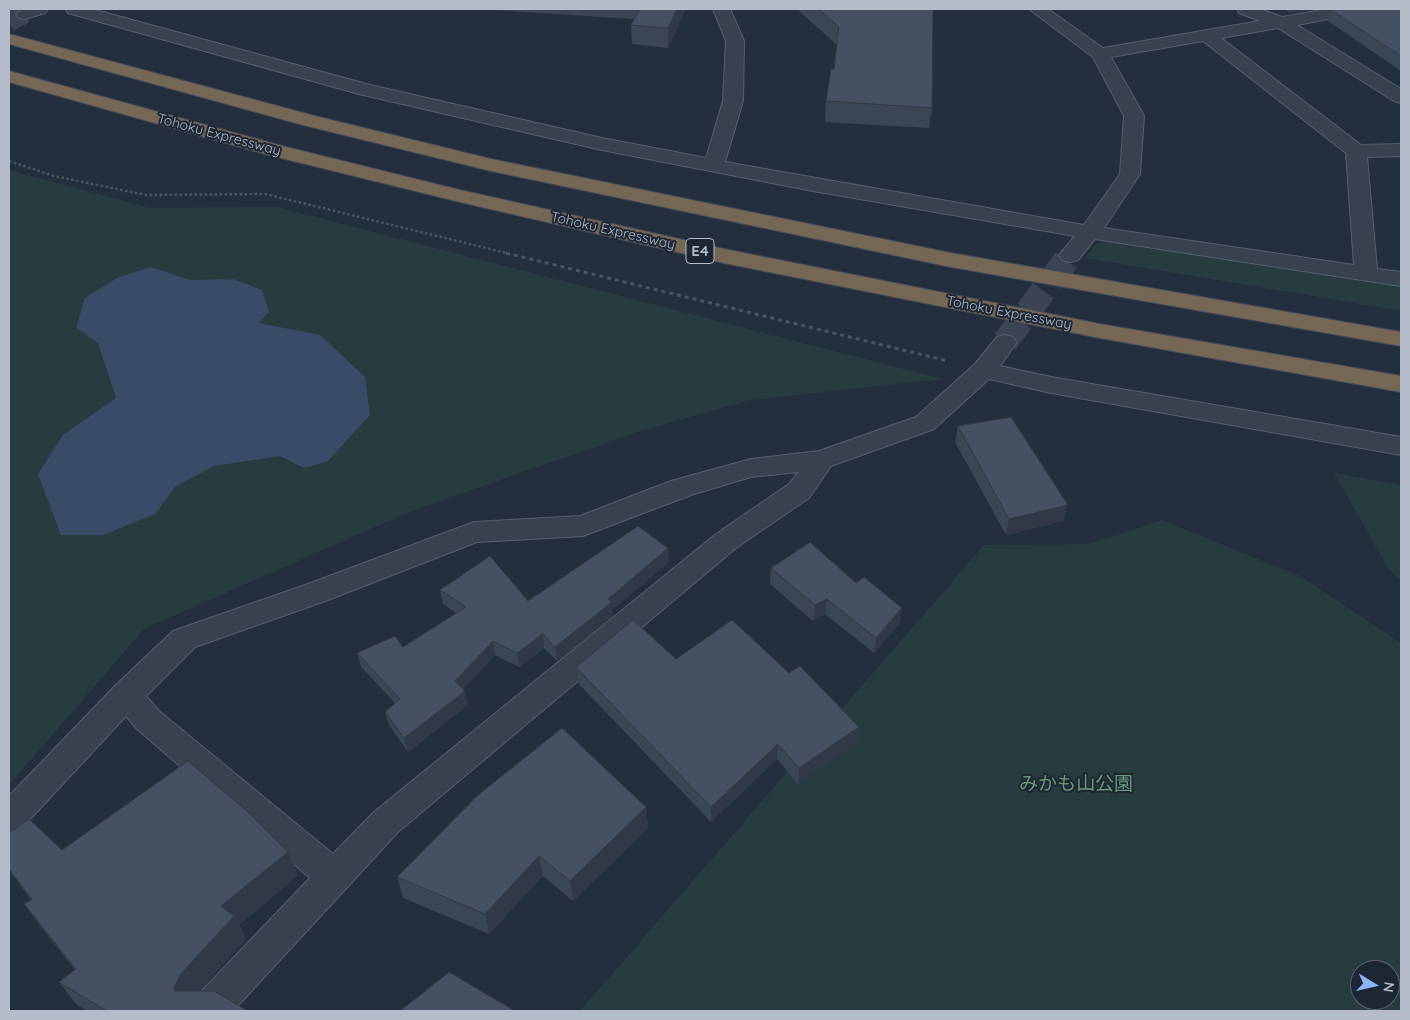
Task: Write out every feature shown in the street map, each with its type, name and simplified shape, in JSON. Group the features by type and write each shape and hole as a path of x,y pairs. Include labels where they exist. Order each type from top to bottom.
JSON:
{"highway":[{"path":"9,39 281,114 510,169 951,260 1401,339"},
{"name":"Tohoku Expressway","path":"9,76 276,151 460,196 724,256 1100,331 1401,384"}],"street":[{"path":"74,9 366,90 602,144 813,185 1090,232 1401,279"},
{"path":"714,166 733,100 735,41 722,9"},
{"path":"1037,9 1100,54 1134,116 1130,174 1090,232 1070,255"},
{"path":"1245,9 1280,22 1401,98"},
{"path":"1100,54 1356,9"},
{"path":"1206,35 1356,152 1401,150"},
{"path":"1356,152 1366,273"},
{"path":"9,820 126,695 184,639 318,592 474,532 583,526 681,488 751,468 822,460 925,423 984,370 1005,342"},
{"path":"984,370 1052,385 1401,446"},
{"path":"208,1011 386,822 726,541 798,491 822,460"},
{"path":"126,695 148,720 289,840 335,876"}],"path":[{"path":"9,160 54,176 146,195 265,194 984,370"}],"green space":[{"path":"9,170 152,208 277,207 943,379 752,400 641,431 409,512 144,629 9,785"},
{"path":"1116,238 1401,282 1401,311 1085,258 1096,244"},
{"path":"1334,473 1401,485 1401,581 1387,567"},
{"name":"みかも山公園","path":"1162,520 1302,577 1401,643 1401,1011 580,1011 984,545 1088,544"}],"water":[{"path":"151,267 190,280 233,279 262,290 269,312 258,323 320,335 365,377 370,415 328,461 304,468 280,456 214,466 176,486 155,514 103,535 61,535 38,474 63,435 116,398 98,343 76,328 85,298 117,278"}],"building":[{"path":"640,9 677,9 668,28 631,25"},
{"path":"819,9 933,9 932,108 826,101 831,69 834,69 839,27"},
{"path":"1401,9 1401,56 1331,10"},
{"path":"1011,417 1068,505 1009,519 958,426"},
{"path":"638,526 668,548 608,599 612,602 555,647 543,634 517,653 493,641 455,681 465,691 404,738 385,712 400,699 357,653 395,636 403,647 466,607 440,590 490,556 528,601"},
{"path":"810,542 856,583 864,577 902,608 876,638 827,599 815,605 771,568"},
{"path":"633,620 676,659 732,620 789,673 800,666 859,727 799,768 778,744 711,807 576,667"},
{"path":"562,728 646,807 570,881 539,856 485,914 397,877 478,795"},
{"path":"188,761 249,813 288,852 221,906 234,916 180,975 174,988 175,991 214,991 248,1011 107,1011 59,982 76,969 24,904 32,899 9,869 9,833 29,819 62,850"},
{"path":"449,972 515,1011 400,1011"}],"tunnel":[{"path":"9,22 25,14"},
{"path":"1005,342 1070,255"}]}
